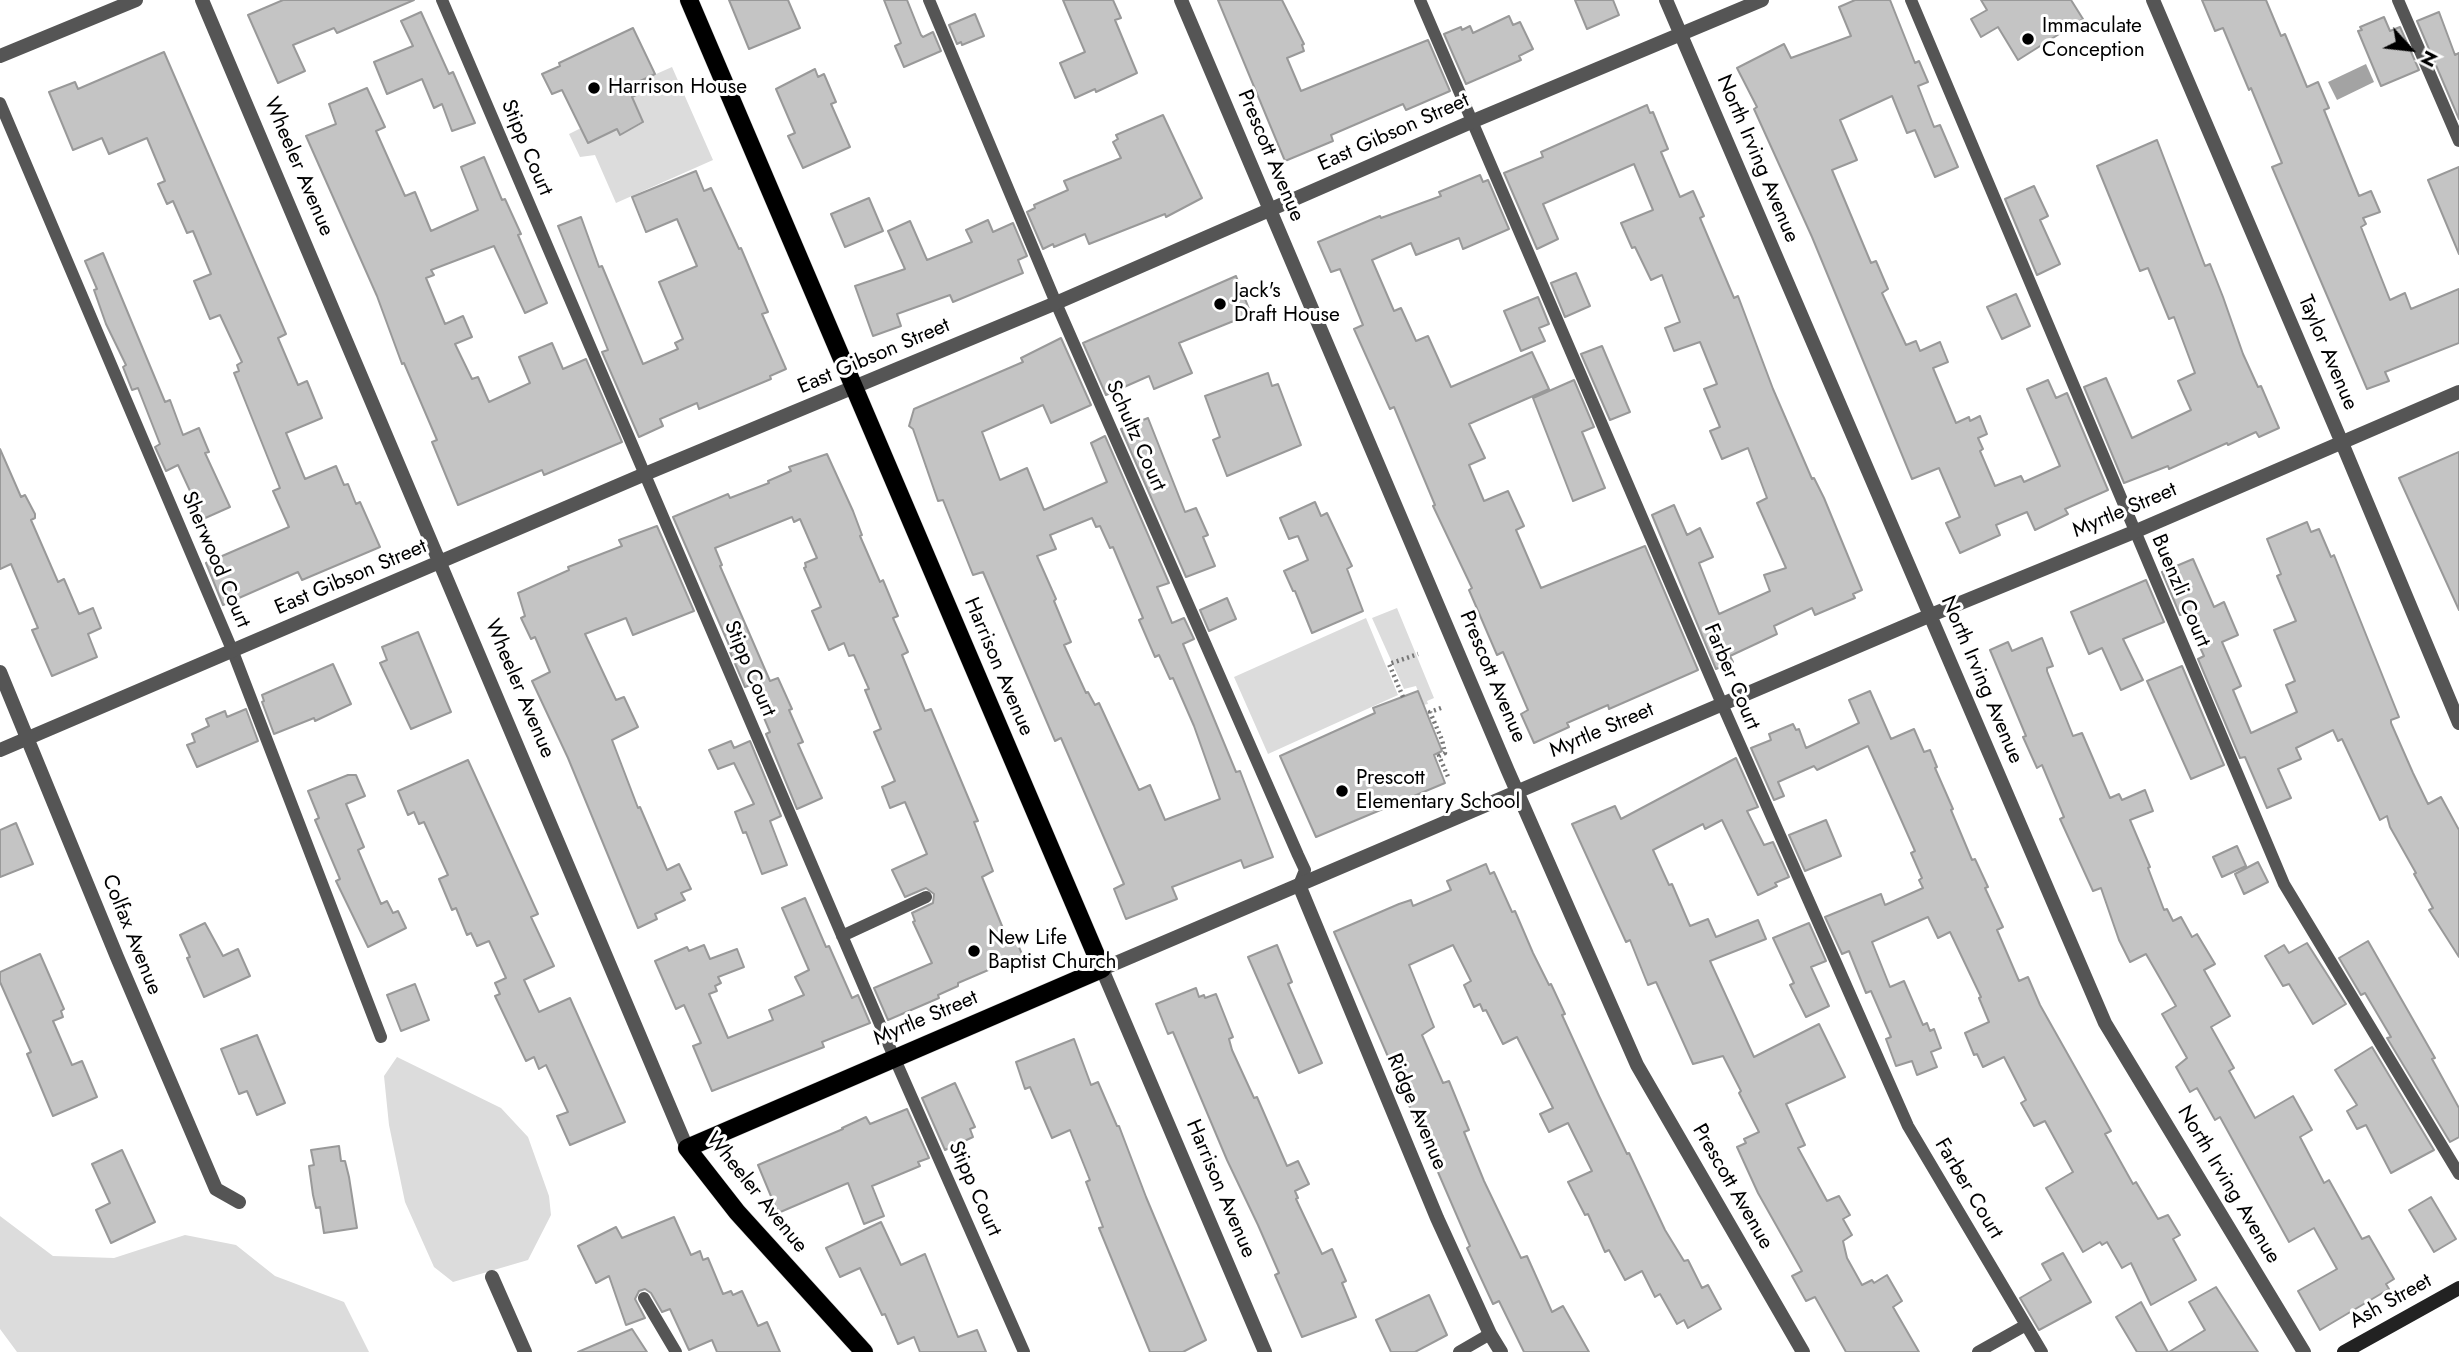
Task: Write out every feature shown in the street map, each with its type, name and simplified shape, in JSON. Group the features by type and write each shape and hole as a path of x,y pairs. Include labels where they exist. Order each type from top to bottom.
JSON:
{"main road":[{"name":"Harrison Avenue","path":"689,0 1102,969"},
{"name":"Myrtle Street","path":"687,1148 1102,969"},
{"name":"Wheeler Avenue","path":"687,1148 737,1212 864,1352"}],"street":[{"path":"0,56 136,0"},
{"name":"Wheeler Avenue","path":"202,0 687,1148"},
{"name":"Prescott Avenue","path":"1181,0 1517,791 1637,1065 1803,1352"},
{"name":"North Irving Avenue","path":"1666,0 2105,1023 2304,1352"},
{"name":"East Gibson Street","path":"0,750 645,474 1056,303 1471,122 1762,0"},
{"name":"Taylor Avenue","path":"2153,0 2343,443 2459,723"},
{"name":"Myrtle Street","path":"1102,969 2459,392"},
{"name":"Colfax Avenue","path":"0,672 216,1189 239,1202"},
{"name":"Ridge Avenue","path":"1299,885 1437,1217 1490,1334 1501,1352"},
{"name":"Harrison Avenue","path":"1102,969 1265,1352"},
{"path":"492,1277 525,1352"},
{"name":"Ash Street","path":"2344,1352 2459,1288"}],"lane":[{"name":"Stipp Court","path":"442,0 894,1057 1024,1352"},
{"name":"Schultz Court","path":"929,0 1056,303 1305,870 1299,885"},
{"name":"Farber Court","path":"1420,0 1722,704 1908,1126 2042,1352"},
{"name":"Buenzli Court","path":"1911,0 2284,884 2459,1174"},
{"path":"2398,0 2459,141"},
{"name":"Sherwood Court","path":"0,103 233,652 380,1037"},
{"path":"842,936 926,897"},
{"path":"644,1298 676,1352"},
{"path":"1978,1352 2026,1325"},
{"path":"1459,1352 1490,1334"}],"path":[{"path":"1403,697 1389,664 1418,654"},
{"path":"1441,708 1430,712 1442,740 1445,753 1439,756 1449,779"}],"shaded area":[{"path":"2366,64 2374,82 2337,100 2328,82"},
{"path":"672,67 713,160 616,203 595,155 580,157 569,134 581,128 588,143 617,129 620,135 643,123 630,98 640,93 636,83"},
{"path":"1397,608 1434,698 1427,701 1428,704 1423,705 1416,686 1404,689 1372,618"},
{"path":"1366,618 1398,695 1268,754 1234,677"},
{"path":"397,1057 501,1108 528,1137 549,1196 551,1215 528,1260 453,1282 434,1267 405,1202 389,1125 384,1076"},
{"path":"0,1216 53,1256 114,1258 185,1235 236,1245 275,1276 344,1302 369,1352 17,1352 0,1329"}],"building":[{"path":"283,0 414,0 337,33 334,28 293,45 305,71 278,83 248,15"},
{"path":"729,0 788,0 800,28 749,49"},
{"path":"884,0 907,0 921,35 923,37 933,32 941,51 904,67 895,46 901,43"},
{"path":"1063,0 1113,0 1121,18 1115,20 1137,73 1096,92 1095,89 1075,98 1060,63 1085,52"},
{"path":"1218,0 1282,0 1304,44 1304,51 1287,58 1301,91 1428,40 1450,91 1406,110 1403,104 1331,135 1333,141 1285,161"},
{"path":"1575,0 1613,0 1619,15 1587,29"},
{"path":"1855,0 1890,0 1915,63 1919,61 1928,82 1918,86 1934,127 1940,125 1958,167 1935,177 1915,130 1907,133 1892,96 1840,120 1857,160 1832,170 1871,263 1876,261 1888,289 1882,293 1906,345 1916,341 1920,351 1940,342 1948,362 1933,368 1956,423 1969,417 1970,421 1980,416 1987,434 1978,438 1983,449 1980,451 1995,486 2021,476 2024,482 2060,466 2027,389 2048,380 2056,398 2067,393 2108,490 2065,509 2068,514 2035,530 2027,512 1996,525 2000,535 1960,553 1946,523 1960,517 1939,468 1912,479 1812,237 1754,109 1757,107 1737,68 1784,44 1791,58 1851,36 1839,7"},
{"name":"Immaculate Conception","path":"1981,0 2071,0 2083,19 2018,60 1998,27 1981,37 1971,19 1987,10"},
{"path":"2202,0 2266,0 2281,36 2285,34 2307,87 2318,82 2329,108 2324,110 2359,196 2371,191 2380,212 2363,218 2366,224 2361,227 2390,300 2405,293 2411,309 2459,289 2459,343 2385,372 2389,381 2367,389 2272,167 2282,163 2251,88 2249,90 2223,28 2215,31"},
{"path":"421,12 449,74 453,72 475,123 452,131 442,104 434,108 422,79 387,94 374,62 413,46 401,21"},
{"path":"2439,12 2455,55 2459,53 2459,119 2417,21"},
{"path":"975,14 984,36 962,45 961,42 957,44 949,25"},
{"path":"1509,16 1513,25 1520,22 1533,49 1519,56 1521,60 1466,84 1444,34 1470,26 1473,33"},
{"path":"2384,17 2390,31 2400,27 2419,70 2381,86 2358,31 2362,30 2360,27"},
{"name":"Harrison House","path":"633,28 655,74 636,83 640,93 632,97 643,122 620,135 617,129 588,143 562,90 552,94 542,74 560,66 559,63"},
{"path":"164,52 286,334 278,338 298,385 307,381 322,418 286,433 305,479 336,466 344,485 348,484 356,504 360,502 380,547 302,580 298,572 223,605 206,563 289,527 273,491 280,488 234,373 239,371 237,365 242,362 220,315 210,319 194,281 211,274 193,231 187,233 173,201 167,204 158,184 165,181 147,138 109,154 102,138 73,150 49,92 75,82 78,89"},
{"path":"815,69 818,77 824,74 836,102 831,104 850,147 803,168 788,136 795,133 776,89"},
{"path":"367,88 385,127 376,131 405,196 415,192 431,231 478,210 461,167 484,157 502,200 505,199 521,234 518,235 547,303 525,313 494,246 431,270 434,275 426,278 445,324 463,316 472,337 455,344 472,379 478,377 489,402 530,383 519,357 552,343 563,369 586,359 622,442 544,475 542,470 458,505 432,442 437,440 306,136 336,124 329,104"},
{"path":"1647,105 1650,113 1653,112 1668,149 1661,152 1680,197 1693,191 1704,216 1700,218 1734,298 1738,296 1773,389 1812,479 1814,478 1824,498 1862,590 1853,594 1855,598 1815,615 1812,608 1774,626 1777,634 1730,656 1733,662 1716,669 1652,515 1674,505 1687,535 1700,528 1713,557 1699,563 1719,614 1770,591 1764,575 1786,568 1757,503 1767,498 1748,448 1722,459 1710,431 1720,427 1704,389 1717,384 1700,342 1674,351 1665,328 1680,322 1662,275 1651,280 1621,223 1653,210 1634,164 1543,204 1558,239 1537,249 1504,173 1543,157 1541,152"},
{"path":"1163,115 1202,198 1166,217 1165,214 1089,244 1085,234 1043,249 1027,212 1035,208 1034,205 1068,190 1064,181 1121,158 1113,142 1118,139 1116,135"},
{"path":"2157,140 2205,266 2210,264 2243,354 2258,387 2261,386 2279,428 2259,437 2256,432 2169,469 2168,466 2124,483 2084,387 2106,378 2132,438 2191,410 2178,381 2195,373 2174,317 2169,319 2148,268 2140,271 2097,166"},
{"path":"2459,167 2459,254 2428,180"},
{"path":"696,171 704,191 711,188 739,249 741,248 768,312 762,314 786,369 770,376 771,379 699,409 697,403 660,419 663,426 639,437 602,352 608,350 558,226 581,217 599,267 602,266 643,364 678,349 675,343 683,339 659,282 697,266 677,219 646,232 632,197"},
{"path":"1480,175 1483,182 1488,180 1509,229 1463,249 1459,238 1416,255 1411,243 1372,260 1394,311 1401,308 1416,341 1428,336 1451,387 1532,352 1549,389 1469,424 1485,458 1469,465 1484,501 1508,491 1524,526 1516,530 1541,588 1645,546 1698,670 1609,709 1608,705 1567,723 1569,727 1534,743 1521,714 1528,710 1503,652 1497,655 1469,590 1472,588 1433,506 1435,505 1394,407 1390,409 1354,329 1363,325 1340,269 1331,272 1318,242 1380,216 1381,218 1441,196 1439,192"},
{"path":"2034,186 2048,216 2040,220 2060,264 2037,275 2005,199"},
{"path":"869,198 883,231 845,247 831,214"},
{"path":"988,220 993,232 1013,223 1027,256 1018,260 1023,273 953,302 950,295 897,314 901,326 873,336 855,286 905,269 888,231 910,221 927,260 972,242 966,230"},
{"path":"103,253 165,402 170,400 183,435 199,428 209,452 205,453 230,507 203,519 178,465 166,471 155,447 160,444 138,388 132,390 123,367 126,365 106,324 94,290 97,289 85,261"},
{"path":"1576,273 1590,306 1565,317 1551,283"},
{"path":"1236,276 1251,314 1179,343 1192,373 1154,389 1149,376 1106,395 1083,343"},
{"path":"2016,294 2030,326 2002,339 1987,307"},
{"path":"1538,297 1549,324 1539,328 1545,341 1521,351 1504,311"},
{"path":"1061,338 1091,405 1051,423 1043,405 982,432 1000,480 1027,468 1044,510 1107,482 1091,443 1105,436 1169,583 1157,587 1172,623 1184,618 1194,639 1183,644 1236,772 1240,771 1273,857 1244,868 1241,860 1172,887 1177,899 1126,919 1114,889 1124,884 1061,738 1055,741 983,572 973,575 943,500 938,501 913,429 909,426 914,409 1023,362 1021,358","holes":["1092,518 1096,527 1100,526 1110,548 1113,547 1143,618 1139,620 1155,657 1159,655 1170,679 1173,678 1194,726 1220,799 1165,820 1150,785 1139,790 1099,703 1095,705 1088,692 1086,693 1064,645 1071,642 1037,556 1056,549 1050,535"]},
{"path":"1602,346 1630,412 1610,420 1581,354"},
{"path":"1268,373 1272,386 1278,384 1301,445 1227,476 1213,440 1220,437 1205,396"},
{"path":"1574,380 1594,427 1582,432 1605,488 1573,501 1533,398"},
{"path":"1148,418 1185,512 1196,508 1208,535 1203,537 1215,566 1186,577 1121,429"},
{"path":"0,449 21,497 25,495 35,514 35,518 31,520 58,582 64,579 79,614 93,608 101,628 88,634 97,657 52,676 32,630 38,628 11,564 0,569"},
{"path":"2459,452 2459,610 2399,478"},
{"path":"827,454 853,511 862,535 860,536 880,582 883,580 898,616 893,618 908,652 902,655 925,711 931,709 978,821 974,822 993,871 982,877 1009,943 1016,940 1024,959 1002,969 1000,965 958,983 958,986 938,995 939,998 888,1020 874,988 932,963 913,922 912,913 933,903 934,894 926,888 905,897 892,870 927,854 905,802 890,808 882,787 895,781 874,732 881,729 865,690 869,689 854,655 849,656 844,643 829,650 812,611 821,607 804,568 805,563 817,558 800,519 794,522 792,517 715,548 722,565 720,566 770,681 778,678 792,709 789,710 803,742 798,744 822,798 797,809 766,734 770,732 750,685 745,687 673,517 728,494 730,498 769,483 768,481 791,471 789,467"},
{"path":"1315,502 1321,516 1327,513 1352,566 1347,569 1363,611 1312,633 1284,571 1308,560 1298,536 1289,539 1280,518"},
{"path":"2307,522 2311,532 2319,529 2331,557 2334,555 2399,717 2391,720 2391,723 2428,804 2441,797 2459,830 2459,957 2429,910 2433,908 2390,827 2387,816 2380,820 2342,739 2338,741 2333,730 2296,748 2301,759 2278,769 2291,798 2267,808 2245,757 2240,758 2198,659 2204,656 2184,613 2180,615 2162,572 2193,559 2214,607 2224,602 2238,635 2222,642 2241,686 2233,690 2251,733 2297,712 2286,685 2295,681 2274,630 2296,621 2277,576 2281,574 2267,539"},
{"path":"657,526 694,611 633,635 626,618 585,634 616,700 624,697 638,727 612,740 638,808 640,807 667,870 679,864 691,889 681,893 685,900 655,914 657,919 638,928 568,758 532,681 550,672 535,637 531,639 521,618 525,616 518,593 569,570 568,567 622,546 619,540"},
{"path":"2146,580 2164,622 2123,639 2143,680 2121,690 2102,648 2089,654 2071,612"},
{"path":"1227,598 1236,619 1209,631 1200,610"},
{"path":"418,632 451,712 411,729 380,663 387,660 382,647"},
{"path":"2042,638 2053,666 2047,668 2047,671 2073,736 2082,733 2110,798 2119,794 2122,800 2145,790 2153,811 2130,820 2164,910 2167,909 2173,921 2181,917 2192,937 2197,934 2215,964 2204,970 2230,1016 2211,1027 2234,1068 2229,1071 2255,1118 2293,1096 2312,1130 2300,1137 2324,1183 2329,1180 2362,1239 2369,1236 2394,1279 2386,1284 2389,1289 2320,1330 2298,1291 2337,1269 2314,1228 2289,1242 2220,1117 2215,1120 2197,1088 2190,1092 2176,1067 2187,1058 2162,1014 2176,1006 2146,954 2130,962 2119,940 2101,888 2093,891 2060,819 2064,817 2042,765 2037,768 2023,737 2026,736 1990,650 2008,642 2012,651"},
{"path":"333,664 351,704 315,721 314,718 274,734 262,695"},
{"path":"2182,666 2224,765 2191,779 2147,681"},
{"name":"Prescott Elementary School","path":"1418,691 1442,751 1434,755 1445,783 1316,837 1280,756 1375,713 1373,708"},
{"path":"1870,691 1891,739 1914,729 1924,752 1930,750 1972,860 1975,859 1988,887 1985,888 2003,927 1997,930 2019,981 2028,977 2040,1005 2111,1131 2105,1134 2133,1184 2136,1182 2158,1219 2168,1215 2180,1235 2173,1239 2196,1280 2151,1305 2131,1263 2122,1268 2107,1242 2102,1245 2100,1242 2083,1252 2046,1188 2073,1172 2045,1121 2034,1126 2021,1103 2026,1100 2004,1057 1983,1067 1977,1054 1974,1055 1965,1033 1989,1022 1979,998 1981,997 1950,932 1938,938 1928,917 1872,942 1890,987 1904,981 1923,1025 1927,1023 1930,1031 1934,1029 1941,1048 1931,1052 1937,1067 1917,1075 1912,1061 1896,1066 1886,1039 1891,1037 1871,991 1866,993 1849,951 1842,954 1825,917 1881,894 1885,905 1923,888 1919,880 1922,878 1911,853 1915,851 1868,746 1817,770 1814,766 1778,782 1784,796 1774,800 1751,748 1771,740 1769,734 1793,724 1796,730 1799,729 1806,748 1859,723 1849,700"},
{"path":"246,709 258,741 197,767 187,745 195,742 192,734 209,726 206,719 225,711 227,717"},
{"path":"731,741 734,748 750,741 781,816 770,821 787,865 762,874 735,812 754,804 734,763 718,769 709,750"},
{"path":"1736,758 1758,807 1747,811 1764,845 1773,842 1789,877 1758,895 1722,820 1705,829 1703,824 1653,850 1669,885 1672,884 1690,926 1708,919 1716,937 1758,920 1766,939 1710,961 1754,1057 1819,1024 1845,1077 1786,1104 1805,1145 1798,1148 1827,1201 1839,1196 1850,1215 1843,1219 1852,1235 1843,1241 1847,1258 1862,1285 1872,1280 1874,1283 1887,1275 1902,1301 1893,1307 1919,1352 1846,1352 1815,1297 1806,1301 1792,1276 1802,1271 1758,1193 1737,1147 1746,1143 1744,1139 1759,1132 1739,1093 1741,1091 1723,1056 1693,1064 1656,982 1648,985 1630,940 1626,942 1572,824 1615,806 1621,819"},
{"path":"468,760 538,914 531,917 554,966 524,980 539,1012 570,998 625,1122 570,1145 557,1116 568,1112 546,1065 539,1069 534,1057 526,1061 495,996 500,994 495,983 506,978 489,941 477,946 471,933 467,935 456,908 452,910 439,879 448,875 424,822 419,824 414,812 408,815 398,791"},
{"path":"348,775 356,775 365,796 346,804 364,847 358,850 381,904 387,901 393,913 398,911 406,928 368,947 336,881 340,879 315,820 319,818 308,791"},
{"path":"1826,820 1841,856 1805,871 1789,835"},
{"path":"16,823 33,864 0,877 0,830"},
{"path":"2237,846 2246,866 2222,877 2213,857"},
{"path":"2258,862 2268,882 2244,894 2235,874"},
{"path":"1486,864 1490,874 1494,872 1549,985 1551,984 1565,1014 1562,1015 1599,1096 1665,1230 1684,1261 1688,1260 1702,1288 1708,1285 1721,1309 1688,1328 1684,1320 1677,1324 1660,1294 1655,1297 1642,1271 1625,1280 1609,1250 1605,1252 1588,1214 1585,1215 1568,1182 1592,1171 1568,1123 1549,1132 1540,1114 1553,1108 1517,1037 1503,1044 1486,1010 1483,1011 1480,1004 1474,1007 1464,985 1471,981 1453,945 1409,965 1434,1027 1422,1035 1443,1083 1449,1081 1469,1130 1464,1132 1521,1258 1527,1256 1552,1312 1563,1306 1589,1352 1524,1352 1499,1301 1493,1304 1467,1248 1470,1246 1334,932 1399,904 1411,900 1413,906 1451,890 1447,881"},
{"path":"805,898 852,998 858,995 870,1023 822,1042 824,1047 712,1091 693,1046 701,1043 684,1005 676,1009 655,961 687,947 689,951 704,945 710,959 737,949 744,967 718,977 721,983 715,986 717,991 709,994 728,1038 773,1020 769,1010 804,995 795,977 809,970 782,908"},
{"path":"205,923 223,956 238,949 250,976 204,997 180,935"},
{"path":"1809,923 1826,961 1811,967 1829,1006 1806,1017 1790,985 1794,983 1773,938"},
{"path":"2368,941 2435,1058 2432,1059 2459,1108 2459,1137 2450,1142 2387,1038 2391,1037 2365,993 2361,995 2339,958"},
{"path":"2307,943 2346,1004 2313,1024 2289,984 2283,986 2265,956 2284,945 2289,953"},
{"path":"1277,945 1292,982 1288,984 1322,1063 1299,1073 1248,957"},
{"path":"40,954 64,1009 61,1011 63,1017 53,1021 72,1065 82,1061 97,1097 53,1116 27,1054 31,1052 0,982 0,972"},
{"path":"415,984 429,1020 401,1031 387,995"},
{"path":"1196,988 1199,997 1216,994 1233,1037 1229,1039 1232,1050 1254,1098 1257,1097 1287,1166 1298,1161 1309,1184 1295,1191 1298,1198 1296,1199 1322,1254 1332,1249 1346,1281 1342,1283 1356,1317 1302,1337 1275,1275 1279,1273 1258,1225 1227,1160 1173,1032 1168,1034 1156,1004"},
{"path":"257,1035 285,1103 257,1115 247,1091 239,1094 221,1049"},
{"path":"1074,1039 1091,1085 1098,1082 1119,1126 1206,1340 1183,1352 1150,1352 1099,1228 1103,1227 1086,1182 1090,1180 1070,1130 1052,1138 1030,1087 1025,1089 1016,1062"},
{"path":"2372,1047 2434,1150 2391,1173 2366,1125 2357,1129 2347,1111 2357,1105 2335,1070"},
{"path":"955,1083 975,1127 970,1129 973,1137 945,1150 922,1098"},
{"path":"907,1109 929,1158 918,1162 920,1166 872,1186 884,1216 864,1224 848,1183 778,1213 758,1165 866,1117 870,1124"},
{"path":"339,1146 341,1161 345,1161 349,1177 357,1228 324,1233 320,1207 316,1208 313,1195 309,1166 314,1165 311,1150"},
{"path":"122,1150 155,1222 111,1243 96,1210 110,1203 92,1164"},
{"path":"2431,1197 2456,1239 2434,1252 2409,1210"},
{"path":"674,1217 691,1255 700,1251 703,1260 708,1258 723,1294 731,1291 733,1295 742,1291 758,1326 767,1322 780,1352 717,1352 712,1340 689,1350 670,1309 662,1312 651,1293 645,1289 639,1291 635,1299 645,1318 626,1325 609,1276 596,1283 578,1246 616,1227 622,1238"},
{"path":"881,1222 901,1265 925,1254 958,1337 977,1330 986,1352 920,1352 914,1337 898,1344 860,1268 840,1277 826,1248"},
{"path":"2063,1253 2091,1302 2039,1330 2020,1298 2051,1280 2042,1264"},
{"path":"2216,1287 2258,1352 2169,1352 2205,1330 2189,1302"},
{"path":"1429,1295 1447,1335 1415,1352 1391,1352 1376,1320"},
{"path":"2141,1302 2168,1352 2137,1352 2116,1317"},
{"path":"632,1329 647,1352 578,1352"}],"place":[{"name":"Immaculate Conception","path":"2028,39"},
{"name":"Harrison House","path":"594,88"},
{"name":"Jack's Draft House","path":"1220,304"},
{"name":"Prescott Elementary School","path":"1342,791"},
{"name":"New Life Baptist Church","path":"974,951"}]}
